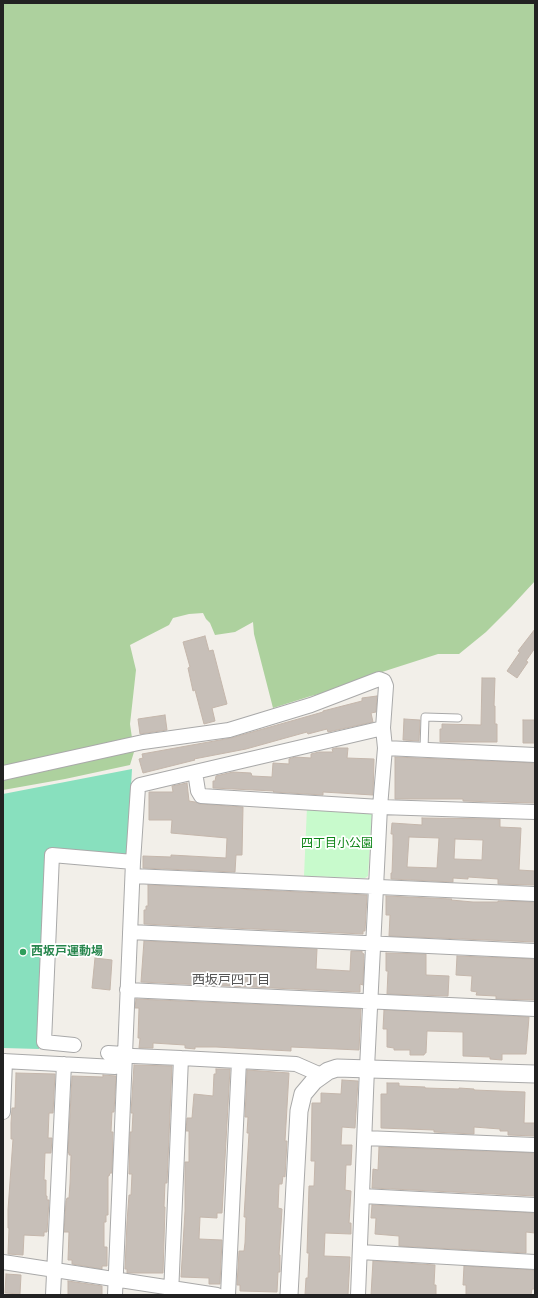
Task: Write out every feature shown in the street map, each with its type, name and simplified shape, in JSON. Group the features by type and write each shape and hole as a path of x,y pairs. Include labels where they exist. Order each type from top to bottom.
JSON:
{"street":[{"path":"3,773 143,742 229,730 311,705 379,679 384,681 386,686 383,728 385,748 380,806 367,1068 358,1295"},
{"path":"115,1295 127,990 138,787 140,785 383,728"},
{"path":"385,748 535,755"},
{"path":"195,772 198,791 201,796 380,806 535,812"},
{"path":"74,1045 44,1042 52,855 133,862"},
{"path":"133,876 535,894"},
{"path":"130,932 535,951"},
{"path":"127,990 535,1009"},
{"path":"108,1053 124,1058"},
{"path":"3,1112 4,1061 115,1067 124,1058 129,1056 181,1058 296,1064 321,1075"},
{"path":"171,1291 181,1058"},
{"path":"228,1295 239,1061"},
{"path":"54,1295 64,1064"},
{"path":"289,1295 299,1111 303,1094 314,1081 321,1075 337,1068 535,1074"},
{"path":"365,1138 535,1145"},
{"path":"362,1196 535,1205"},
{"path":"360,1252 535,1262"},
{"path":"3,1262 116,1279 171,1291 217,1295"}],"lane":[{"path":"424,749 426,717 458,718"}],"green space":[{"path":"3,3 535,3 535,581 486,632 459,654 438,654 382,672 345,688 311,696 273,708 254,634 253,622 235,632 215,635 210,623 203,613 189,614 173,618 169,625 130,645 136,670 130,724 134,752 130,765 3,790"},
{"name":"西坂戸運動場","path":"132,769 127,857 49,850 39,1049 3,1048 3,794"},
{"name":"四丁目小公園","path":"307,807 368,811 372,814 368,876 365,878 304,876"}],"building":[{"path":"535,629 535,648 526,661 528,662 517,678 507,671 520,652 518,651"},
{"path":"205,636 209,651 213,650 227,704 212,708 215,721 204,724 195,690 193,691 188,668 190,667 183,642"},
{"path":"482,678 495,678 494,706 495,724 497,724 497,742 440,742 440,729 442,729 442,724 481,725"},
{"path":"377,696 376,712 371,713 373,722 328,732 327,729 308,734 307,732 246,749 194,759 195,760 143,773 139,759 143,758 142,754 231,738 362,701 362,698"},
{"path":"165,715 167,730 140,734 138,719"},
{"path":"404,719 420,720 419,741 403,740"},
{"path":"523,720 535,720 535,743 523,743"},
{"path":"348,748 347,758 374,759 373,795 323,792 323,795 213,788 213,781 215,781 216,776 233,772 251,773 252,776 272,777 273,763 289,764 289,759 295,757 311,758 311,754 319,752 333,752 332,749"},
{"path":"395,757 535,763 535,803 463,801 463,799 395,799"},
{"path":"187,783 189,801 200,804 243,807 242,855 236,855 235,872 143,868 143,856 171,857 171,855 226,858 227,838 171,833 172,820 149,820 149,792 173,792 172,786"},
{"path":"422,818 500,819 500,827 521,828 519,870 535,871 535,885 498,884 498,879 468,877 468,879 453,878 453,882 391,879 393,845 393,834 391,834 392,823 422,825","holes":["409,837 439,838 437,868 407,867","455,839 483,840 482,860 454,859"]},
{"path":"148,885 367,895 365,931 363,931 363,934 144,924 144,910 146,910 146,906 148,906"},
{"path":"386,896 452,899 451,900 473,902 535,902 535,942 389,936 390,915 386,915"},
{"path":"144,941 317,949 316,969 350,971 351,951 362,951 364,954 363,985 360,984 360,992 141,982"},
{"path":"386,953 426,954 426,975 449,976 448,996 387,994 388,971 386,971"},
{"path":"457,956 535,959 535,1000 496,999 496,996 476,995 477,992 471,991 472,976 456,975"},
{"path":"95,958 112,960 110,990 92,988"},
{"path":"136,999 361,1009 359,1050 291,1047 291,1051 216,1047 195,1047 195,1049 185,1048 185,1045 153,1043 153,1048 139,1048 139,1008 135,1008"},
{"path":"384,1010 529,1017 526,1054 502,1054 502,1060 490,1059 490,1057 463,1056 463,1032 427,1031 426,1053 424,1055 410,1055 410,1050 394,1050 394,1048 387,1047 387,1029 383,1029"},
{"path":"134,1065 172,1066 167,1183 165,1183 163,1273 127,1273 127,1269 125,1269 127,1222 132,1174 129,1174 130,1132 132,1132 133,1113 131,1113"},
{"path":"216,1069 230,1069 222,1213 217,1213 217,1218 200,1217 199,1239 222,1240 220,1284 209,1284 209,1278 181,1277 185,1211 185,1162 189,1162 189,1131 186,1131 187,1118 192,1118 194,1094 213,1096 214,1074 216,1074"},
{"path":"247,1070 289,1073 285,1141 287,1141 285,1177 283,1176 282,1184 279,1184 278,1208 282,1209 279,1255 280,1272 278,1272 277,1292 240,1291 240,1285 237,1285 239,1251 244,1251 245,1243 246,1217 244,1217 249,1133 247,1133 248,1117 245,1117"},
{"path":"16,1073 55,1074 53,1113 49,1113 48,1138 52,1138 51,1153 45,1153 44,1180 46,1180 47,1200 49,1200 47,1232 44,1232 44,1236 24,1235 23,1255 8,1254 8,1210 13,1139 11,1139 11,1123 12,1108 15,1108"},
{"path":"103,1075 116,1076 114,1112 112,1112 111,1132 113,1132 112,1173 108,1176 108,1215 106,1215 106,1222 104,1222 104,1247 107,1247 107,1266 102,1266 102,1269 72,1264 72,1260 68,1260 69,1232 64,1232 66,1201 67,1198 69,1198 70,1184 71,1155 68,1153 72,1076 103,1077"},
{"path":"342,1080 358,1081 355,1128 342,1127 341,1145 352,1145 351,1165 346,1165 345,1190 351,1191 349,1223 351,1223 351,1234 325,1233 324,1256 350,1257 348,1295 305,1295 306,1278 308,1278 309,1253 307,1253 309,1186 314,1186 315,1161 311,1161 312,1103 321,1103 321,1093 341,1094"},
{"path":"387,1083 399,1083 399,1086 425,1088 459,1088 525,1092 524,1123 535,1123 535,1136 508,1135 508,1131 500,1131 500,1129 474,1127 474,1134 434,1132 434,1130 381,1128 381,1094 387,1094"},
{"path":"379,1147 535,1153 535,1196 372,1188 373,1169 378,1170"},
{"path":"372,1205 535,1213 535,1233 526,1232 526,1253 399,1246 399,1236 375,1234 376,1218 371,1218"},
{"path":"373,1261 435,1265 434,1285 436,1285 436,1295 371,1295"},
{"path":"464,1266 535,1270 535,1289 532,1289 531,1295 466,1295 466,1285 463,1285"},
{"path":"6,1274 21,1275 20,1294 5,1293"},
{"path":"68,1281 102,1286 102,1295 68,1295"}],"place":[{"name":"西坂戸運動場","path":"23,952"}],"district":[{"name":"西坂戸四丁目","path":"231,981"}]}
